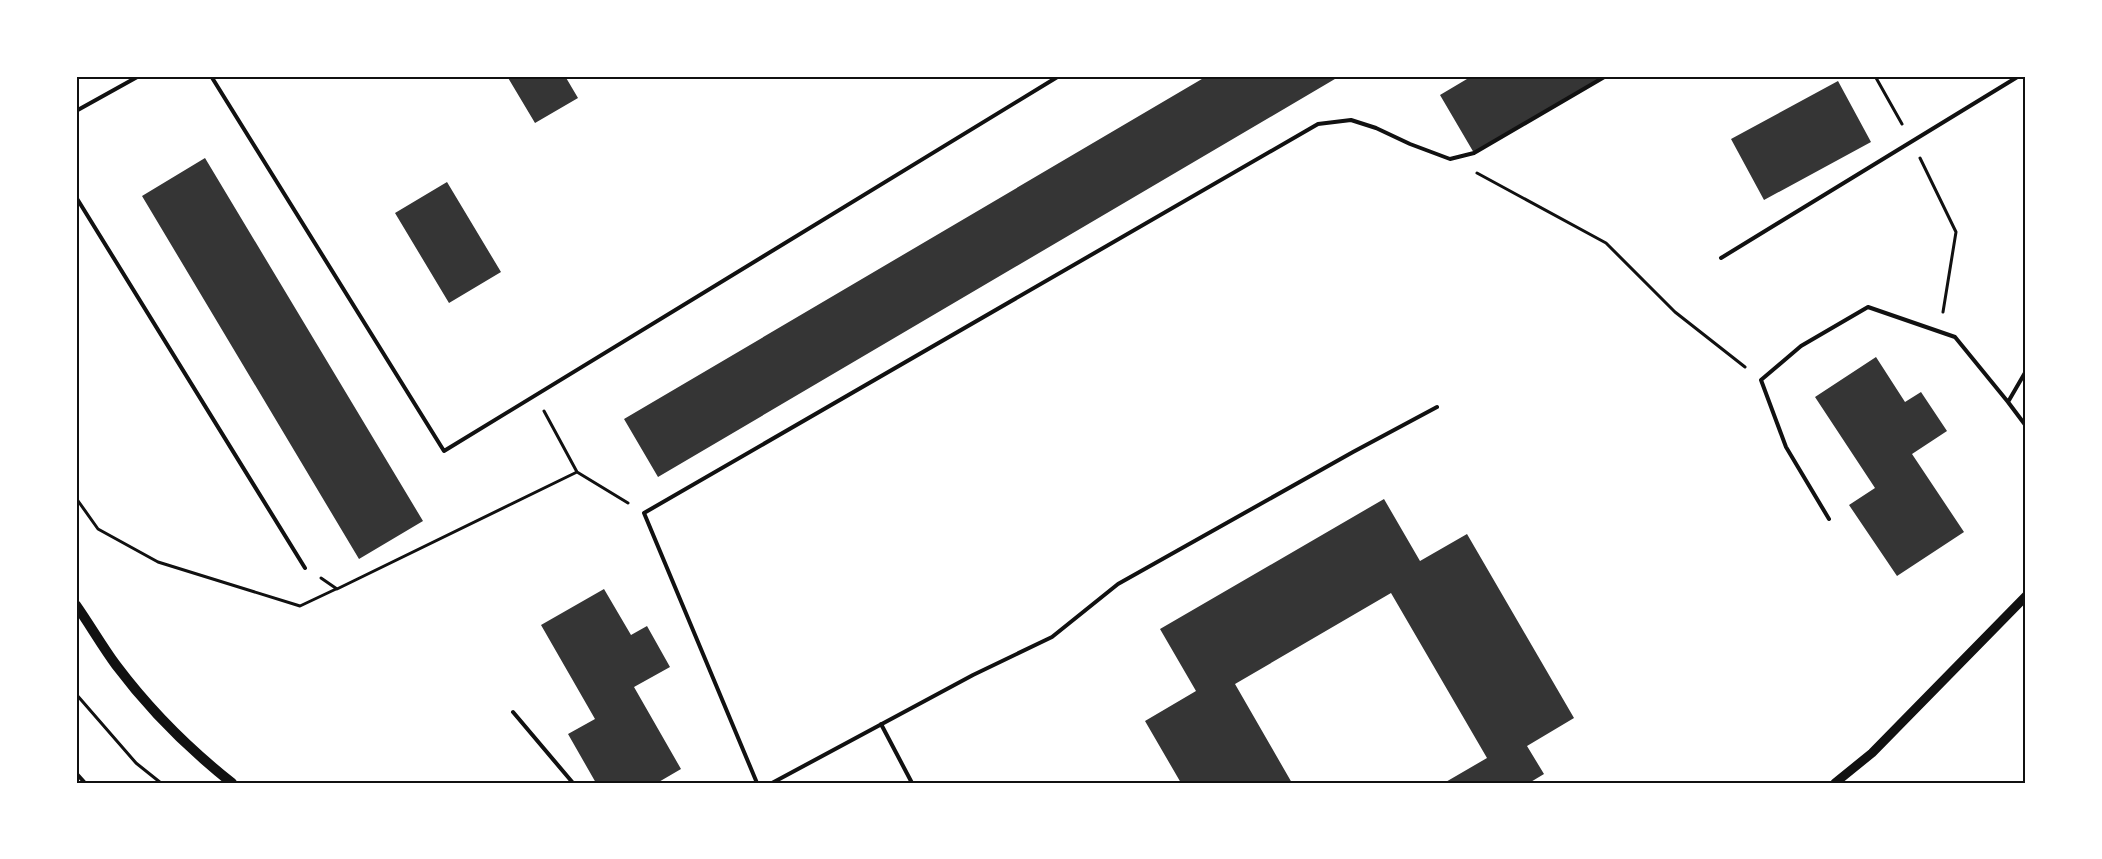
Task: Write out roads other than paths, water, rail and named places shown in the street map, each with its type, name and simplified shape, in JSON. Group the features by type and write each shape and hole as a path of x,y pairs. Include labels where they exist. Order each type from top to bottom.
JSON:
{"main road":[{"path":"76,605 116,666 159,717 212,767 232,783"}],"street":[{"path":"1835,783 1872,753 2026,596"}],"lane":[{"path":"76,111 139,76"},
{"path":"211,76 444,451 1059,76"},
{"path":"757,783 644,513 1318,124 1351,120 1376,128 1410,144 1450,159 1474,153 1606,76"},
{"path":"1721,258 2019,76"},
{"path":"76,197 305,568"},
{"path":"1829,519 1786,446 1761,380 1801,346 1868,306 1955,337 2026,426"},
{"path":"2008,402 2026,371"},
{"path":"772,783 973,675 1052,638 1118,584 1437,407"},
{"path":"513,712 573,783"},
{"path":"881,724 912,783"},
{"path":"76,772 85,783"}]}
